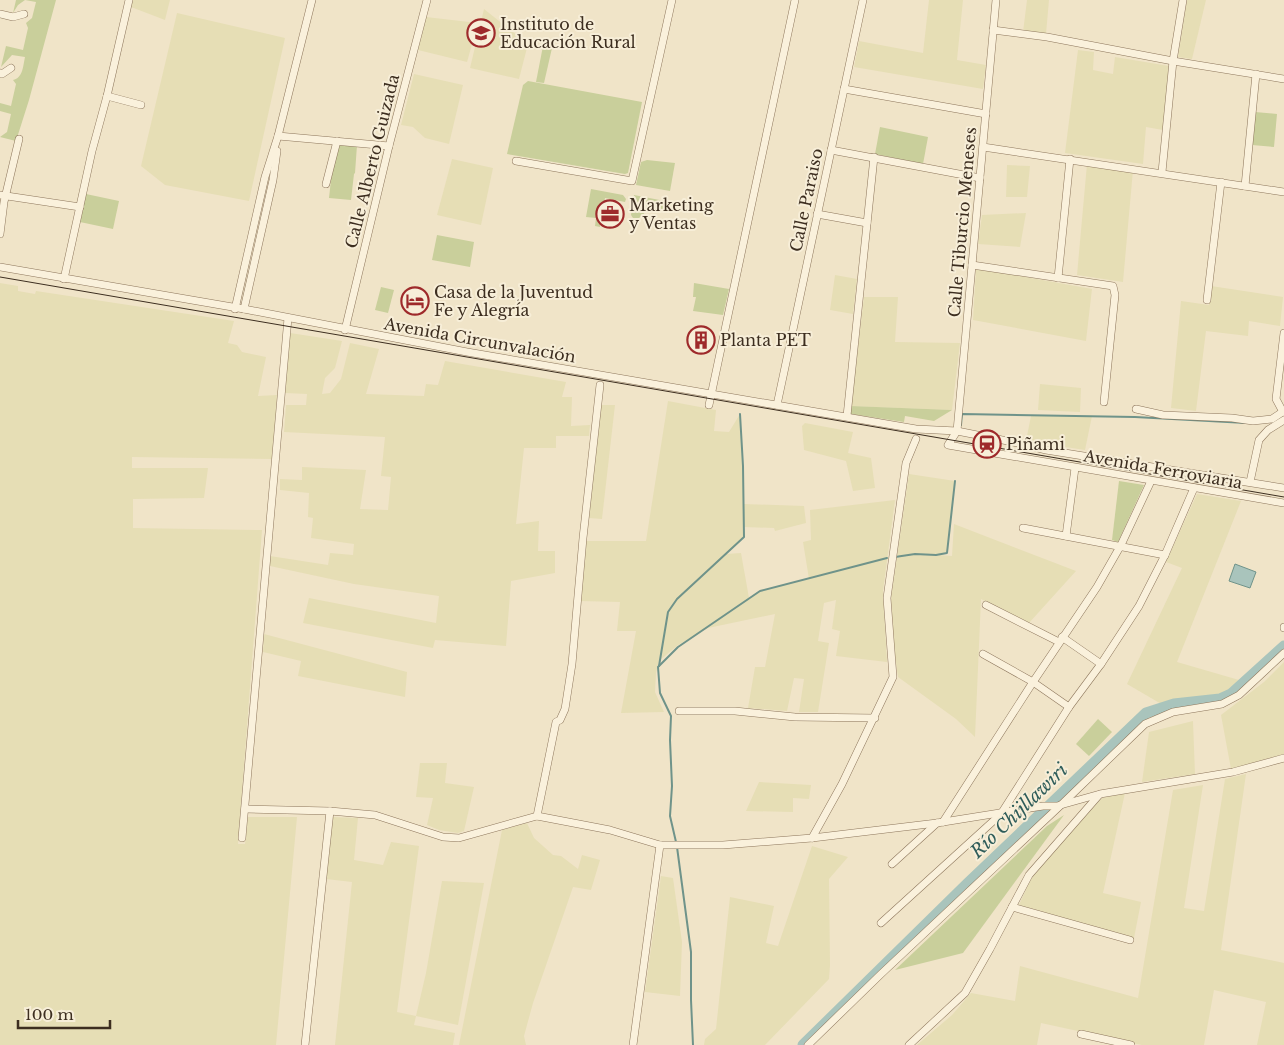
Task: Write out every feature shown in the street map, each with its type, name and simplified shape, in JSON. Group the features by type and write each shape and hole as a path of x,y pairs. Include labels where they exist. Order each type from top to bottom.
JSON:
{"street":[{"path":"64,279 92,151 129,0"},
{"path":"236,309 265,177 278,136 312,0"},
{"name":"Calle Alberto Guizada","path":"345,330 389,146 427,0"},
{"path":"516,161 632,180 672,0"},
{"path":"709,405 795,0"},
{"name":"Calle Paraiso","path":"777,405 863,0"},
{"name":"Calle Tiburcio Meneses","path":"948,445 957,431 996,0"},
{"path":"1162,172 1173,61 1183,0"},
{"path":"0,14 13,17 24,14"},
{"path":"993,30 1047,37 1173,61 1284,79"},
{"path":"0,73 2,74 11,68"},
{"path":"1245,186 1256,74"},
{"path":"844,89 986,114"},
{"path":"107,96 141,105"},
{"path":"278,136 389,146"},
{"path":"244,309 274,180 278,136"},
{"path":"0,234 3,196 19,139"},
{"path":"326,184 337,141"},
{"path":"983,146 1284,192"},
{"path":"831,150 980,178"},
{"path":"846,416 874,158"},
{"path":"1058,278 1070,159"},
{"path":"1207,300 1221,182"},
{"path":"3,196 80,207"},
{"path":"817,214 867,223"},
{"path":"972,266 1113,286 1115,294 1104,402"},
{"name":"Avenida Circunvalación","path":"0,267 244,309 345,330 846,416 916,430 957,431"},
{"path":"242,838 288,318"},
{"path":"1284,333 1276,399 1284,414"},
{"path":"537,816 556,722 560,720 566,709 600,385"},
{"path":"1136,409 1163,415 1232,418 1253,421 1272,419 1284,414"},
{"path":"1250,482 1259,440 1284,414"},
{"name":"Avenida Ferroviaria","path":"957,431 1046,450 1284,488"},
{"path":"812,838 842,784 893,677 887,598 906,464 916,440"},
{"name":"Avenida Ferroviaria","path":"948,445 1284,503"},
{"path":"1066,536 1075,468"},
{"path":"892,864 940,823 1097,587 1121,545 1151,481"},
{"path":"1224,493 1235,481"},
{"path":"881,923 1001,814 1068,707 1101,664 1139,606 1194,488"},
{"path":"1022,528 1121,545 1164,555"},
{"path":"986,605 1061,639 1101,664"},
{"path":"808,1045 1145,724 1173,712 1222,704 1238,695 1284,653"},
{"path":"984,654 1033,682 1068,707"},
{"path":"679,711 735,711 795,717 875,718"},
{"path":"245,809 330,811 375,815 443,837 460,838 537,816 610,830 660,845 723,845 812,838 940,823 1043,806 1060,805 1100,794 1233,772 1284,758"},
{"path":"908,1045 965,993 1029,875 1100,794"},
{"path":"306,1045 330,811"},
{"path":"632,1045 660,845"},
{"path":"1012,907 1130,940"},
{"path":"1081,1034 1131,1045"}],"shaded area":[{"path":"133,0 170,0 165,20 131,7"},
{"path":"929,0 963,0 957,60 986,65 983,89 854,67 859,41 923,53"},
{"path":"1027,0 1049,0 1046,34 1023,32"},
{"path":"1187,0 1206,0 1192,59 1178,57"},
{"path":"484,9 528,44 519,79 470,68"},
{"path":"177,13 285,38 249,201 165,185 141,166"},
{"path":"426,17 478,23 467,62 418,50"},
{"path":"1078,50 1094,52 1093,70 1113,74 1115,57 1169,66 1163,130 1146,127 1143,164 1065,153"},
{"path":"414,74 463,85 449,144 425,138 413,127 401,125"},
{"path":"452,159 493,168 481,225 437,215"},
{"path":"1087,164 1133,170 1123,282 1077,275"},
{"path":"1007,165 1030,166 1027,197 1006,197"},
{"path":"1026,213 1020,247 978,244 982,215"},
{"path":"976,268 1092,289 1086,341 973,320"},
{"path":"835,275 857,279 853,314 830,310"},
{"path":"0,283 18,286 18,291 35,294 36,291 234,321 228,343 237,345 242,352 266,357 258,396 277,395 273,459 132,457 132,468 208,468 204,498 133,499 133,528 262,530 238,844 245,844 248,817 297,817 276,1045 0,1045"},
{"path":"1211,286 1283,297 1280,326 1249,321 1248,336 1206,331 1196,411 1171,408 1181,301 1209,305"},
{"path":"864,297 898,297 895,342 960,343 952,410 851,406"},
{"path":"290,333 342,341 335,368 325,378 322,394 330,393 341,379 350,343 379,349 366,394 424,396 426,384 438,385 445,361 566,382 562,397 572,397 571,426 590,425 589,436 556,436 556,448 524,448 516,524 539,521 538,551 555,551 555,573 511,581 506,646 435,640 433,648 303,623 309,598 436,623 439,596 354,584 270,566 270,556 328,565 330,553 353,555 354,544 311,538 313,518 308,517 309,493 280,490 280,479 302,480 302,467 366,470 360,509 388,510 391,477 381,476 385,437 284,432 286,405 306,405 307,394 285,393"},
{"path":"1040,384 1081,388 1080,412 1038,410"},
{"path":"668,401 716,410 714,431 729,432 740,414 744,504 804,506 806,523 775,531 774,528 744,527 744,537 726,554 741,553 749,598 760,591 809,579 803,542 811,540 810,510 895,500 883,591 887,662 836,656 840,631 832,629 836,600 824,603 818,641 829,643 818,712 799,712 804,679 794,678 787,711 748,708 755,667 765,667 775,614 708,628 678,645 659,661 656,673 655,692 664,712 621,713 636,631 617,631 620,602 579,601 586,541 646,541"},
{"path":"601,405 615,405 602,519 589,518"},
{"path":"1031,416 1092,416 1085,450 1026,441"},
{"path":"805,423 853,432 848,453 871,458 875,488 853,491 846,461 804,450 802,426"},
{"path":"909,474 955,481 947,553 939,555 952,556 954,524 1076,571 1029,623 981,599 975,737 956,719 898,677 894,649 891,598"},
{"path":"1197,494 1241,501 1177,662 1239,680 1222,695 1179,700 1163,705 1127,684 1182,568 1166,562"},
{"path":"264,634 407,672 405,697 298,676 301,661 263,652"},
{"path":"1284,662 1284,754 1231,769 1221,715 1264,682"},
{"path":"1193,721 1195,774 1142,782 1149,732"},
{"path":"420,763 447,763 445,783 474,787 464,831 458,833 439,830 427,825 433,798 416,797"},
{"path":"1246,774 1221,950 1284,963 1284,1045 1257,1045 1266,1002 1214,990 1204,1045 1142,1045 1041,1023 1037,1045 917,1045 952,1015 971,993 1015,1001 1020,966 1138,998 1173,790 1203,785 1184,908 1204,911 1225,779"},
{"path":"759,782 811,785 809,799 793,798 793,812 746,811"},
{"path":"1125,793 1103,893 1141,902 1134,938 1019,905 1031,879 1071,831 1102,798"},
{"path":"332,817 358,818 354,860 383,865 391,842 419,846 397,1012 416,1016 414,1025 455,1033 453,1045 335,1045 352,882 326,879"},
{"path":"527,823 534,838 553,855 561,856 578,869 582,855 600,860 591,890 573,887 533,1003 524,1036 526,1045 459,1045 502,830"},
{"path":"812,846 848,857 829,879 829,979 765,1045 704,1045 705,1039 716,1029 730,897 774,906 766,943 778,946"},
{"path":"661,876 673,878 682,942 680,996 645,992"},
{"path":"442,881 484,883 458,1025 416,1016 426,973"}],"green space":[{"path":"16,0 25,0 18,5 13,13"},
{"path":"25,0 56,0 16,141 0,137 7,132 11,114 0,111 0,103 11,106 16,84 13,80 21,74 25,57 12,55 1,67 6,46 23,50 28,28 26,23 32,18 36,2"},
{"path":"543,46 552,48 544,83 536,82"},
{"path":"528,81 642,102 628,173 507,154 523,85"},
{"path":"1255,112 1277,114 1274,147 1252,145"},
{"path":"880,127 928,137 923,164 875,154"},
{"path":"341,144 357,145 351,200 329,198 334,161"},
{"path":"647,160 675,163 670,191 636,185 641,162"},
{"path":"591,189 623,195 626,199 625,202 605,198 600,227 595,226 596,218 586,217"},
{"path":"86,194 119,201 113,229 80,222"},
{"path":"634,195 680,204 678,212 653,208 649,209 639,218 633,218 631,215"},
{"path":"437,235 474,242 470,267 432,260"},
{"path":"694,283 729,289 723,315 693,311 696,297 693,297"},
{"path":"381,287 394,290 388,313 375,310"},
{"path":"851,406 952,410 934,421 905,416 904,422 851,414"},
{"path":"1119,481 1144,485 1118,542 1112,540"},
{"path":"1098,719 1112,732 1089,756 1076,744"},
{"path":"1064,815 963,953 895,970 1047,826"}],"water":[{"path":"1235,564 1256,572 1250,588 1229,581"}],"waterway":[{"path":"659,666 668,612 677,599 744,537 740,414"},
{"path":"961,425 962,414 1135,417 1246,423"},
{"path":"895,557 947,553 955,481"},
{"path":"676,842 670,816 672,786 671,716 660,693 658,667 678,647 760,591 887,558"},
{"name":"Río Chijllawiri","path":"803,1045 967,884 1146,713 1174,704 1220,699 1231,694 1284,646"},
{"path":"677,847 691,952 693,1045"}],"tram line":[{"path":"0,277 1284,497"}],"place":[{"name":"Instituto de Educación Rural","path":"481,33"},
{"name":"Marketing y Ventas","path":"610,214"},
{"name":"Casa de la Juventud Fe y Alegría","path":"415,301"},
{"name":"Planta PET","path":"701,340"},
{"name":"Piñami","path":"987,444"}]}
